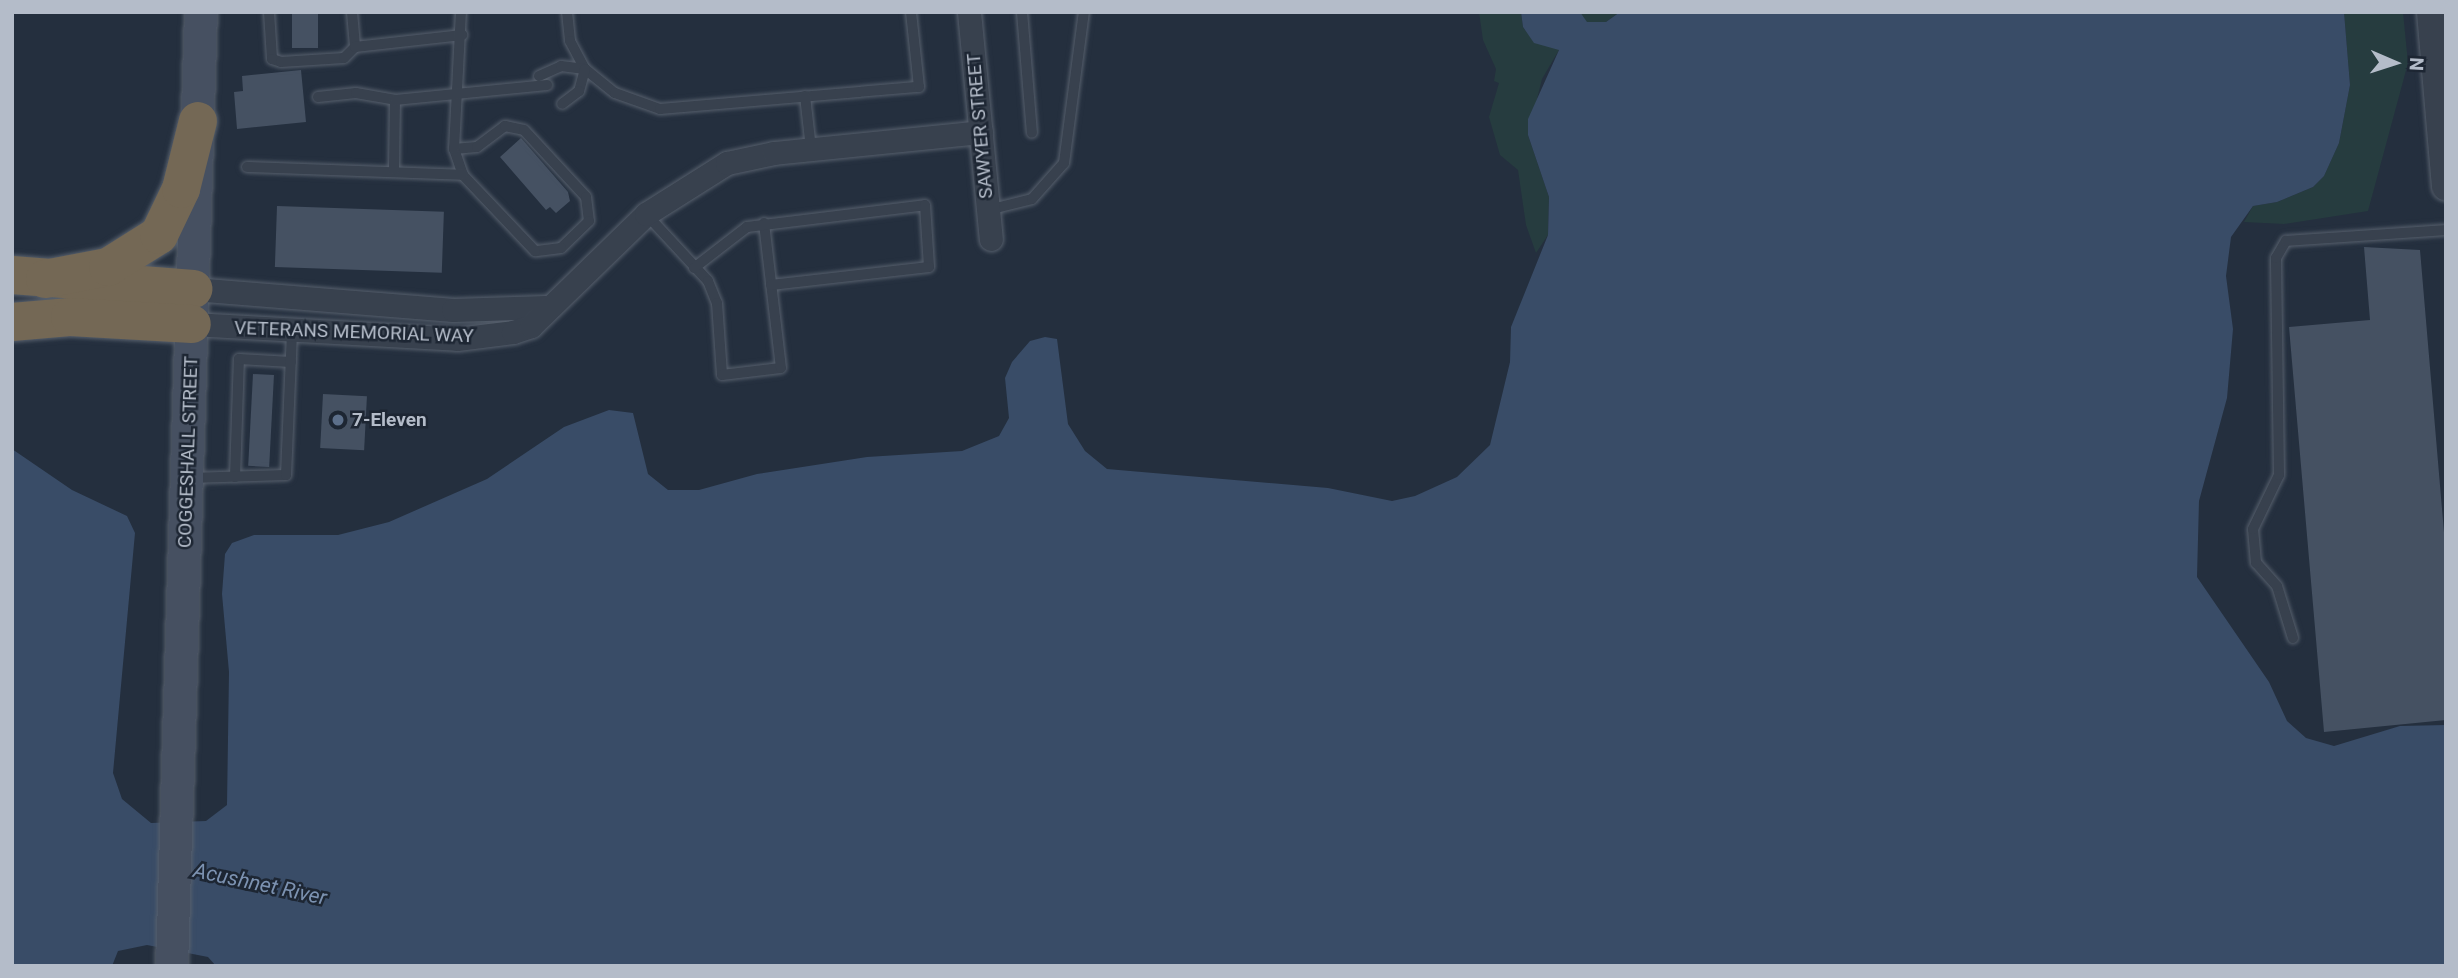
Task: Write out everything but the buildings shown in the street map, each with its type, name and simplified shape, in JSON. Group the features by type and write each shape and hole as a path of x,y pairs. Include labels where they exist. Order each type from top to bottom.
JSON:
{"highway":[{"path":"29,277 108,268 159,235 181,189 198,121"},
{"path":"29,277 192,307"},
{"path":"12,322 192,307"}],"main road":[{"name":"COGGESHALL STREET","path":"172,962 201,12"}],"street":[{"name":"SAWYER STREET","path":"969,12 991,239"},
{"path":"2431,12 2441,82 2446,186"},
{"name":"VETERANS MEMORIAL WAY","path":"192,307 292,330 476,338 531,326 546,307 574,289 646,214 727,163 811,149 981,132"},
{"name":"VETERANS MEMORIAL WAY","path":"192,307 453,310 546,307"}],"lane":[{"path":"269,12 272,59 281,62 344,58 355,47 462,35"},
{"path":"352,12 355,47"},
{"path":"454,149 477,147 505,126 515,126 586,197 589,221 561,248 535,251 463,174 454,149 462,35 461,12"},
{"path":"568,12 570,41 584,69 615,93 660,108 919,87 911,12"},
{"path":"1022,12 1032,133"},
{"path":"988,211 1032,199 1064,163 1084,12"},
{"path":"318,97 356,93 395,100 456,98 543,80 561,66 584,69"},
{"path":"562,104 579,91 584,69"},
{"path":"805,96 811,149"},
{"path":"394,170 395,100"},
{"path":"247,167 463,174"},
{"path":"694,268 734,235 764,223 925,205 929,267 771,285"},
{"path":"646,214 708,281 717,303 722,375 781,368 764,223"},
{"path":"2293,638 2277,586 2256,563 2253,529 2279,475 2276,258 2286,241 2446,230"},
{"path":"187,478 286,475 292,330"},
{"path":"235,477 239,359 291,362"}],"green space":[{"path":"1479,12 1521,12 1523,27 1534,42 1573,12 1620,12 1606,22 1586,22 1559,50 1542,79 1528,135 1549,197 1548,235 1536,253 1526,225 1518,170 1500,155 1489,117 1499,83 1494,81 1496,69 1483,40"},
{"path":"2344,12 2403,12 2408,63 2368,211 2284,224 2244,222 2253,206 2277,202 2313,187 2324,176 2339,143 2350,85"}],"water":[{"name":"Acushnet River","path":"1521,12 1580,12 1587,22 1606,22 1620,12 2344,12 2350,85 2339,143 2324,176 2313,187 2277,202 2253,206 2231,237 2226,276 2233,329 2227,398 2199,501 2197,577 2269,682 2287,721 2306,738 2334,746 2400,726 2446,725 2446,966 216,966 208,957 147,945 118,951 112,966 12,966 12,449 72,490 127,516 135,533 113,773 122,799 151,823 206,821 227,805 229,672 222,594 225,554 232,543 254,535 338,535 389,522 487,479 564,427 609,410 633,413 648,474 668,490 699,490 757,474 867,457 962,451 999,436 1009,418 1005,378 1012,362 1030,341 1045,337 1057,339 1068,424 1085,451 1107,469 1328,488 1392,501 1415,496 1457,477 1490,445 1510,362 1511,327 1548,235 1549,197 1528,135 1528,119 1559,50 1534,43 1523,27"}],"place":[{"name":"7-Eleven","path":"338,420"}]}
